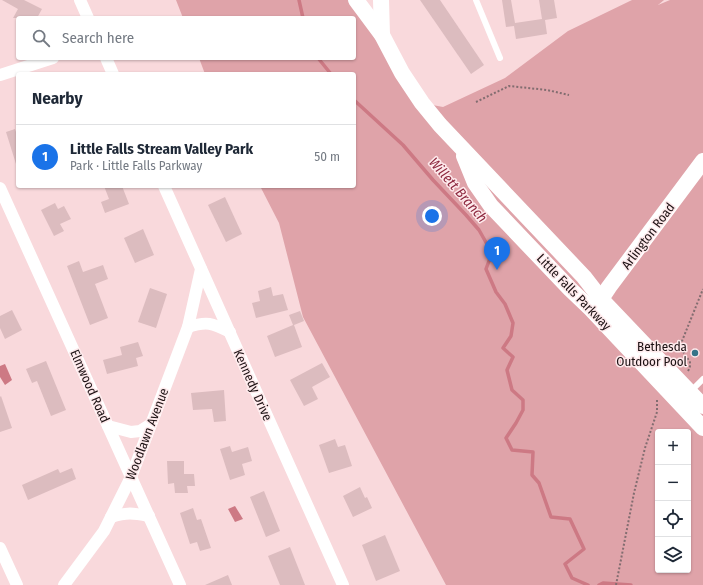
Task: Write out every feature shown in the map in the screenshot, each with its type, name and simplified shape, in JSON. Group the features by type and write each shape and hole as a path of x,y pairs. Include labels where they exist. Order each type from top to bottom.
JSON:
{"main road":[{"name":"Little Falls Parkway","path":"356,0 382,35 402,73 422,103 459,146 475,183 491,206 570,289 596,304 703,406"},
{"path":"381,0 382,35"},
{"name":"Arlington Road","path":"596,304 703,162"},
{"name":"Little Falls Parkway","path":"596,304 703,428"}],"street":[{"path":"80,0 86,16"},
{"path":"0,75 47,60"},
{"path":"107,60 112,72"},
{"name":"Elmwood Road","path":"0,188 180,585"},
{"name":"Kennedy Drive","path":"165,188 343,585"},
{"name":"Woodlawn Avenue","path":"64,585 104,531 131,477 188,327 201,269"},
{"path":"188,327 201,323 210,324 230,332"},
{"path":"108,426 131,432 140,431 151,424"},
{"path":"111,517 124,513 149,516"},
{"path":"0,548 17,585"}],"lane":[{"path":"476,0 500,58"},
{"path":"690,392 703,379"}],"path":[{"path":"476,102 509,86 547,90 569,95"},
{"path":"688,371 691,362 684,354 682,341 703,289"},
{"path":"616,585 634,493 645,448 657,412 658,396"}],"shaded area":[{"path":"176,0 356,0 422,103 443,107 505,78 568,31 632,0 664,0 658,5 670,0 703,0 703,585 446,585 303,317 279,223 261,188 356,188 356,72 204,72 200,60 356,60 356,16 182,16"},
{"path":"5,364 12,380 5,385 0,377 0,366"},
{"path":"235,506 243,519 235,522 228,509"}],"building":[{"path":"2,0 24,0 42,9 38,16 16,16 16,18 13,18 18,9"},
{"path":"420,0 440,0 484,65 471,74"},
{"path":"502,0 511,0 515,23 542,19 539,0 554,0 557,18 545,20 547,34 516,39 514,26 506,27"},
{"path":"15,129 16,132 16,164 6,132"},
{"path":"105,188 123,188 129,204 105,213 101,202 109,199"},
{"path":"225,197 242,234 226,242 208,205"},
{"path":"55,203 58,209 64,206 71,219 60,224 64,231 54,236 41,210"},
{"path":"143,229 154,255 135,263 124,238"},
{"path":"79,261 83,272 103,265 108,279 95,284 108,318 90,325 67,266"},
{"path":"271,287 273,296 283,294 288,310 256,318 252,303 260,301 258,291"},
{"path":"150,288 167,294 156,328 138,322"},
{"path":"12,310 22,330 5,339 0,328 0,316"},
{"path":"300,311 304,321 294,325 302,347 275,357 267,336 293,325 289,315"},
{"path":"138,342 143,356 136,358 138,366 107,374 103,360 122,355 120,347"},
{"path":"46,361 66,410 51,416 37,381 32,383 26,369"},
{"path":"322,363 330,377 312,387 318,399 304,406 290,380"},
{"path":"224,390 226,421 214,422 212,409 193,410 191,393"},
{"path":"1,396 12,428 0,432 0,397"},
{"path":"335,439 338,447 345,445 352,466 329,473 319,445"},
{"path":"230,446 232,452 248,447 252,461 242,464 245,475 230,480 220,449"},
{"path":"167,461 184,461 184,474 194,474 195,486 187,486 188,493 175,493 174,483 168,484"},
{"path":"72,468 76,479 28,500 22,485 58,469 60,473"},
{"path":"360,487 372,508 353,517 343,496"},
{"path":"264,491 280,531 266,537 250,497"},
{"path":"193,508 197,520 201,519 211,548 200,551 197,542 190,544 180,513"},
{"path":"385,535 400,571 376,581 362,545"},
{"path":"290,547 305,585 280,585 268,556"},
{"path":"228,575 232,585 205,585"}],"waterway":[{"name":"Willett Branch","path":"299,0 303,16"},
{"name":"Willett Branch","path":"320,60 329,72"},
{"name":"Willett Branch","path":"356,102 403,145 466,215 479,230 492,253 486,269 496,292 505,304 513,323 511,336 503,348 513,357 507,370 512,390 523,400 523,410 506,438 512,450 533,452 532,475 539,483 551,517 570,519 584,549 565,564 572,578 588,585"},
{"name":"Willett Branch","path":"599,585 603,583 631,585"}],"place":[{"name":"Little Falls Stream Valley Park","path":"497,270"},
{"name":"Bethesda Outdoor Pool","path":"695,353"}]}
